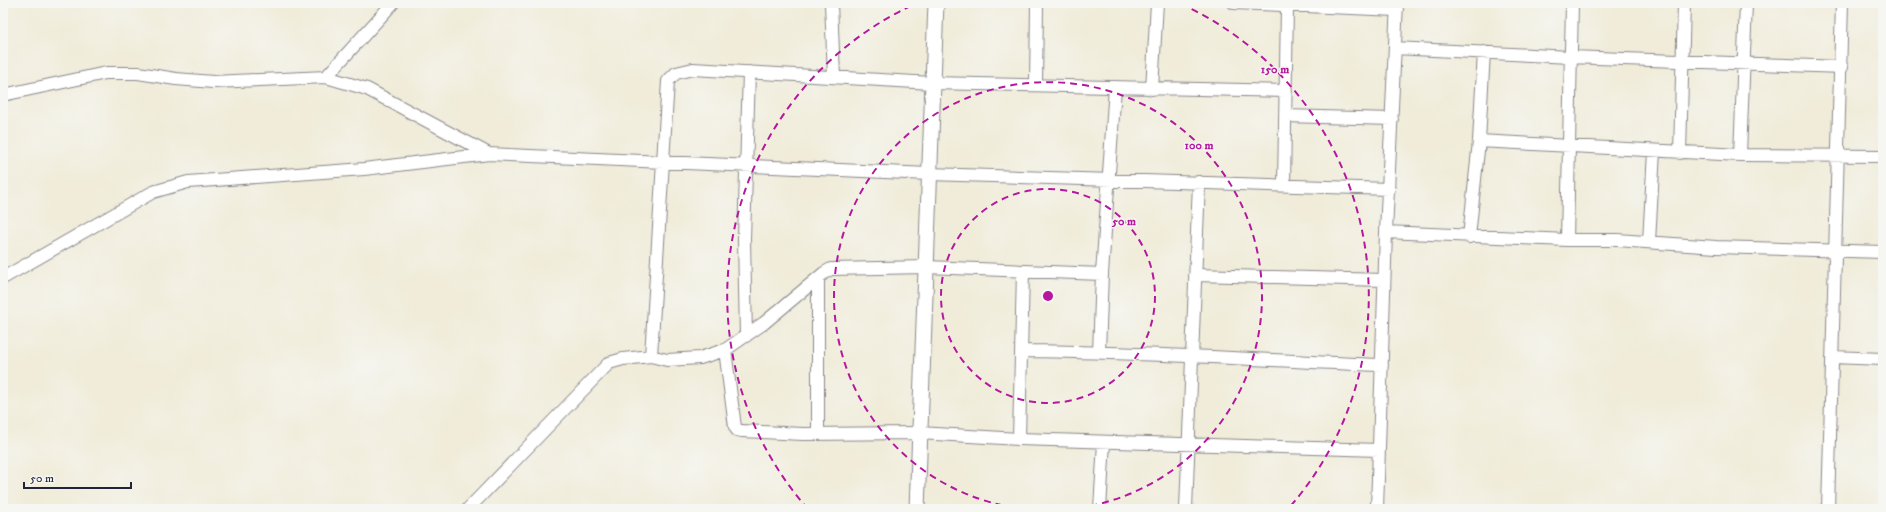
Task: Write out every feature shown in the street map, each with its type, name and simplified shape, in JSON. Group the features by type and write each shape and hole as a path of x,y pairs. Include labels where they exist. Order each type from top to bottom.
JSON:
{"street":[{"path":"326,77 393,3"},
{"path":"831,3 834,77"},
{"path":"917,509 936,3"},
{"path":"1036,85 1037,3"},
{"path":"1152,89 1157,3"},
{"path":"1234,3 1287,6 1397,7 1384,280 1377,509"},
{"path":"1567,240 1572,3"},
{"path":"1680,153 1684,3"},
{"path":"1740,155 1746,3"},
{"path":"1828,509 1834,251 1842,67 1842,3"},
{"path":"1284,185 1287,6"},
{"path":"1395,48 1682,62 1842,67"},
{"path":"1469,236 1480,141 1484,52"},
{"path":"651,356 668,81 676,73 693,69 932,83 1286,91"},
{"path":"3,95 25,89 106,73 138,72 176,79 214,82 326,77 367,89 489,154"},
{"path":"746,336 744,239 749,72"},
{"path":"1099,352 1102,274 1110,179 1115,88"},
{"path":"1285,116 1392,119"},
{"path":"1480,141 1680,153 1883,156"},
{"path":"1649,242 1654,151"},
{"path":"3,278 154,192 188,182 364,169 489,154 929,174 1389,189"},
{"path":"1186,509 1199,182"},
{"path":"1386,232 1567,240 1617,240 1716,247 1883,252"},
{"path":"468,509 609,363 622,359 651,356 667,360 700,358 725,350 764,324 818,278 831,269 926,267 1102,274"},
{"path":"1019,439 1023,271"},
{"path":"1195,275 1384,280"},
{"path":"818,278 818,434"},
{"path":"725,350 735,427 737,430 818,434 919,433 1019,439 1379,450"},
{"path":"1021,351 1099,352 1192,358 1382,365"},
{"path":"1832,357 1883,359"},
{"path":"1100,509 1104,442"}]}
